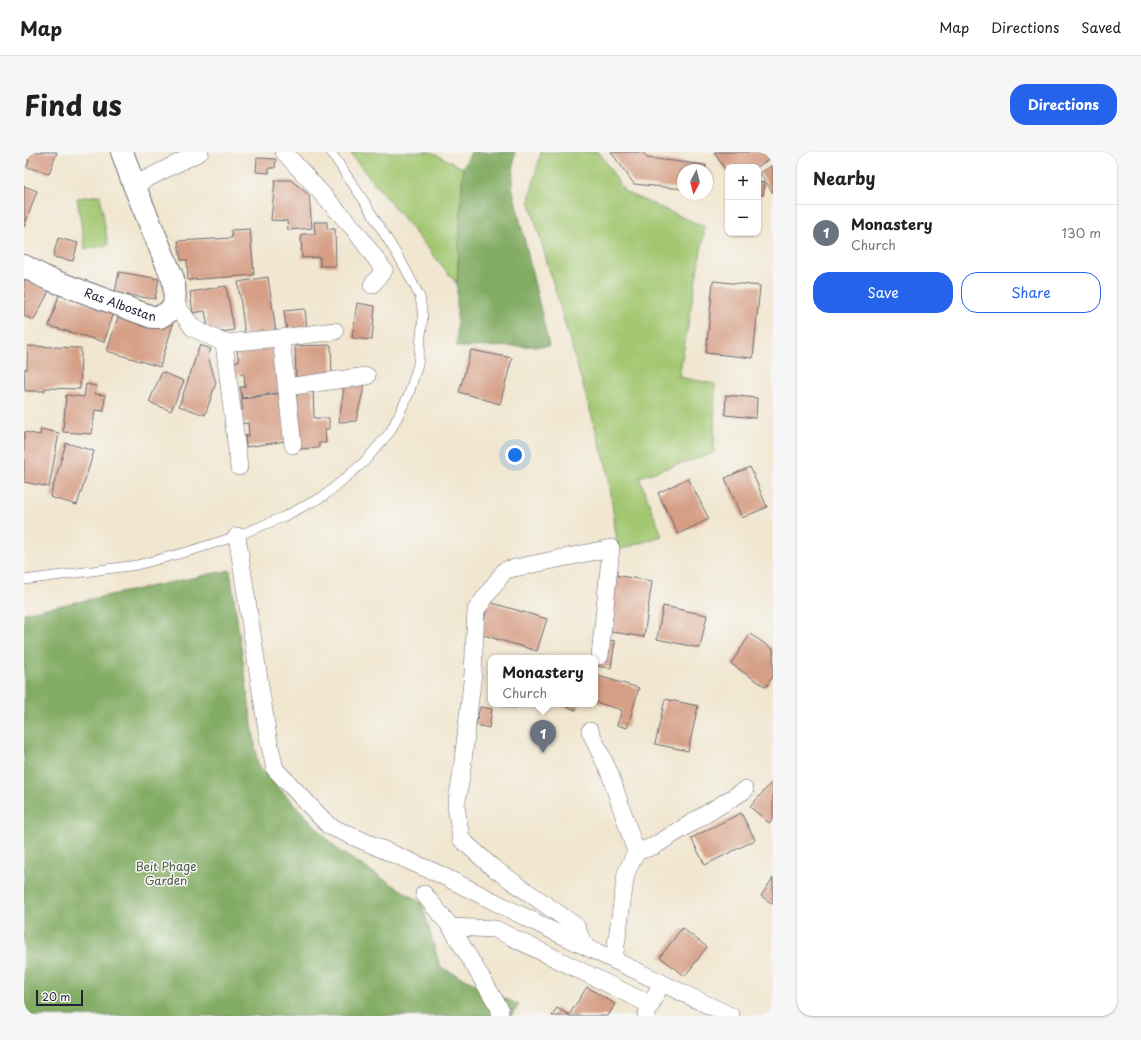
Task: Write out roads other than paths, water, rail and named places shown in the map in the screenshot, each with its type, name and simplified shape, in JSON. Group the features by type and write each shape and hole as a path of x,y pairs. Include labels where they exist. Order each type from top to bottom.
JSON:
{"street":[{"name":"Ras Albostan","path":"24,266 46,278 152,317 160,317 173,310 175,294 173,279 122,152"},
{"path":"134,185 200,152"},
{"path":"284,152 354,229 384,270 372,285"},
{"path":"175,303 193,328 224,343 281,338 335,330"},
{"path":"281,338 293,445"},
{"path":"224,343 239,467"},
{"path":"286,388 367,376"},
{"path":"238,536 268,737 275,769 329,826 439,874 731,1016"},
{"path":"584,945 576,926 492,868 461,839 456,806 474,673 476,610 504,570 610,548 600,656"},
{"path":"590,731 610,774 636,852 626,873 614,960"},
{"path":"636,852 654,846 745,790"},
{"path":"424,894 451,927 500,1009 500,1016"},
{"path":"451,927 495,929 649,1010 661,983"}],"lane":[{"path":"24,580 137,565 238,536 283,517 324,496 364,462 390,432 409,394 418,364 423,317 420,297 404,266 364,201 331,152"}],"place":[{"name":"Monastery","path":"543,753"}],"park label":[{"name":"Beit Phage Garden","path":"166,874"}]}
